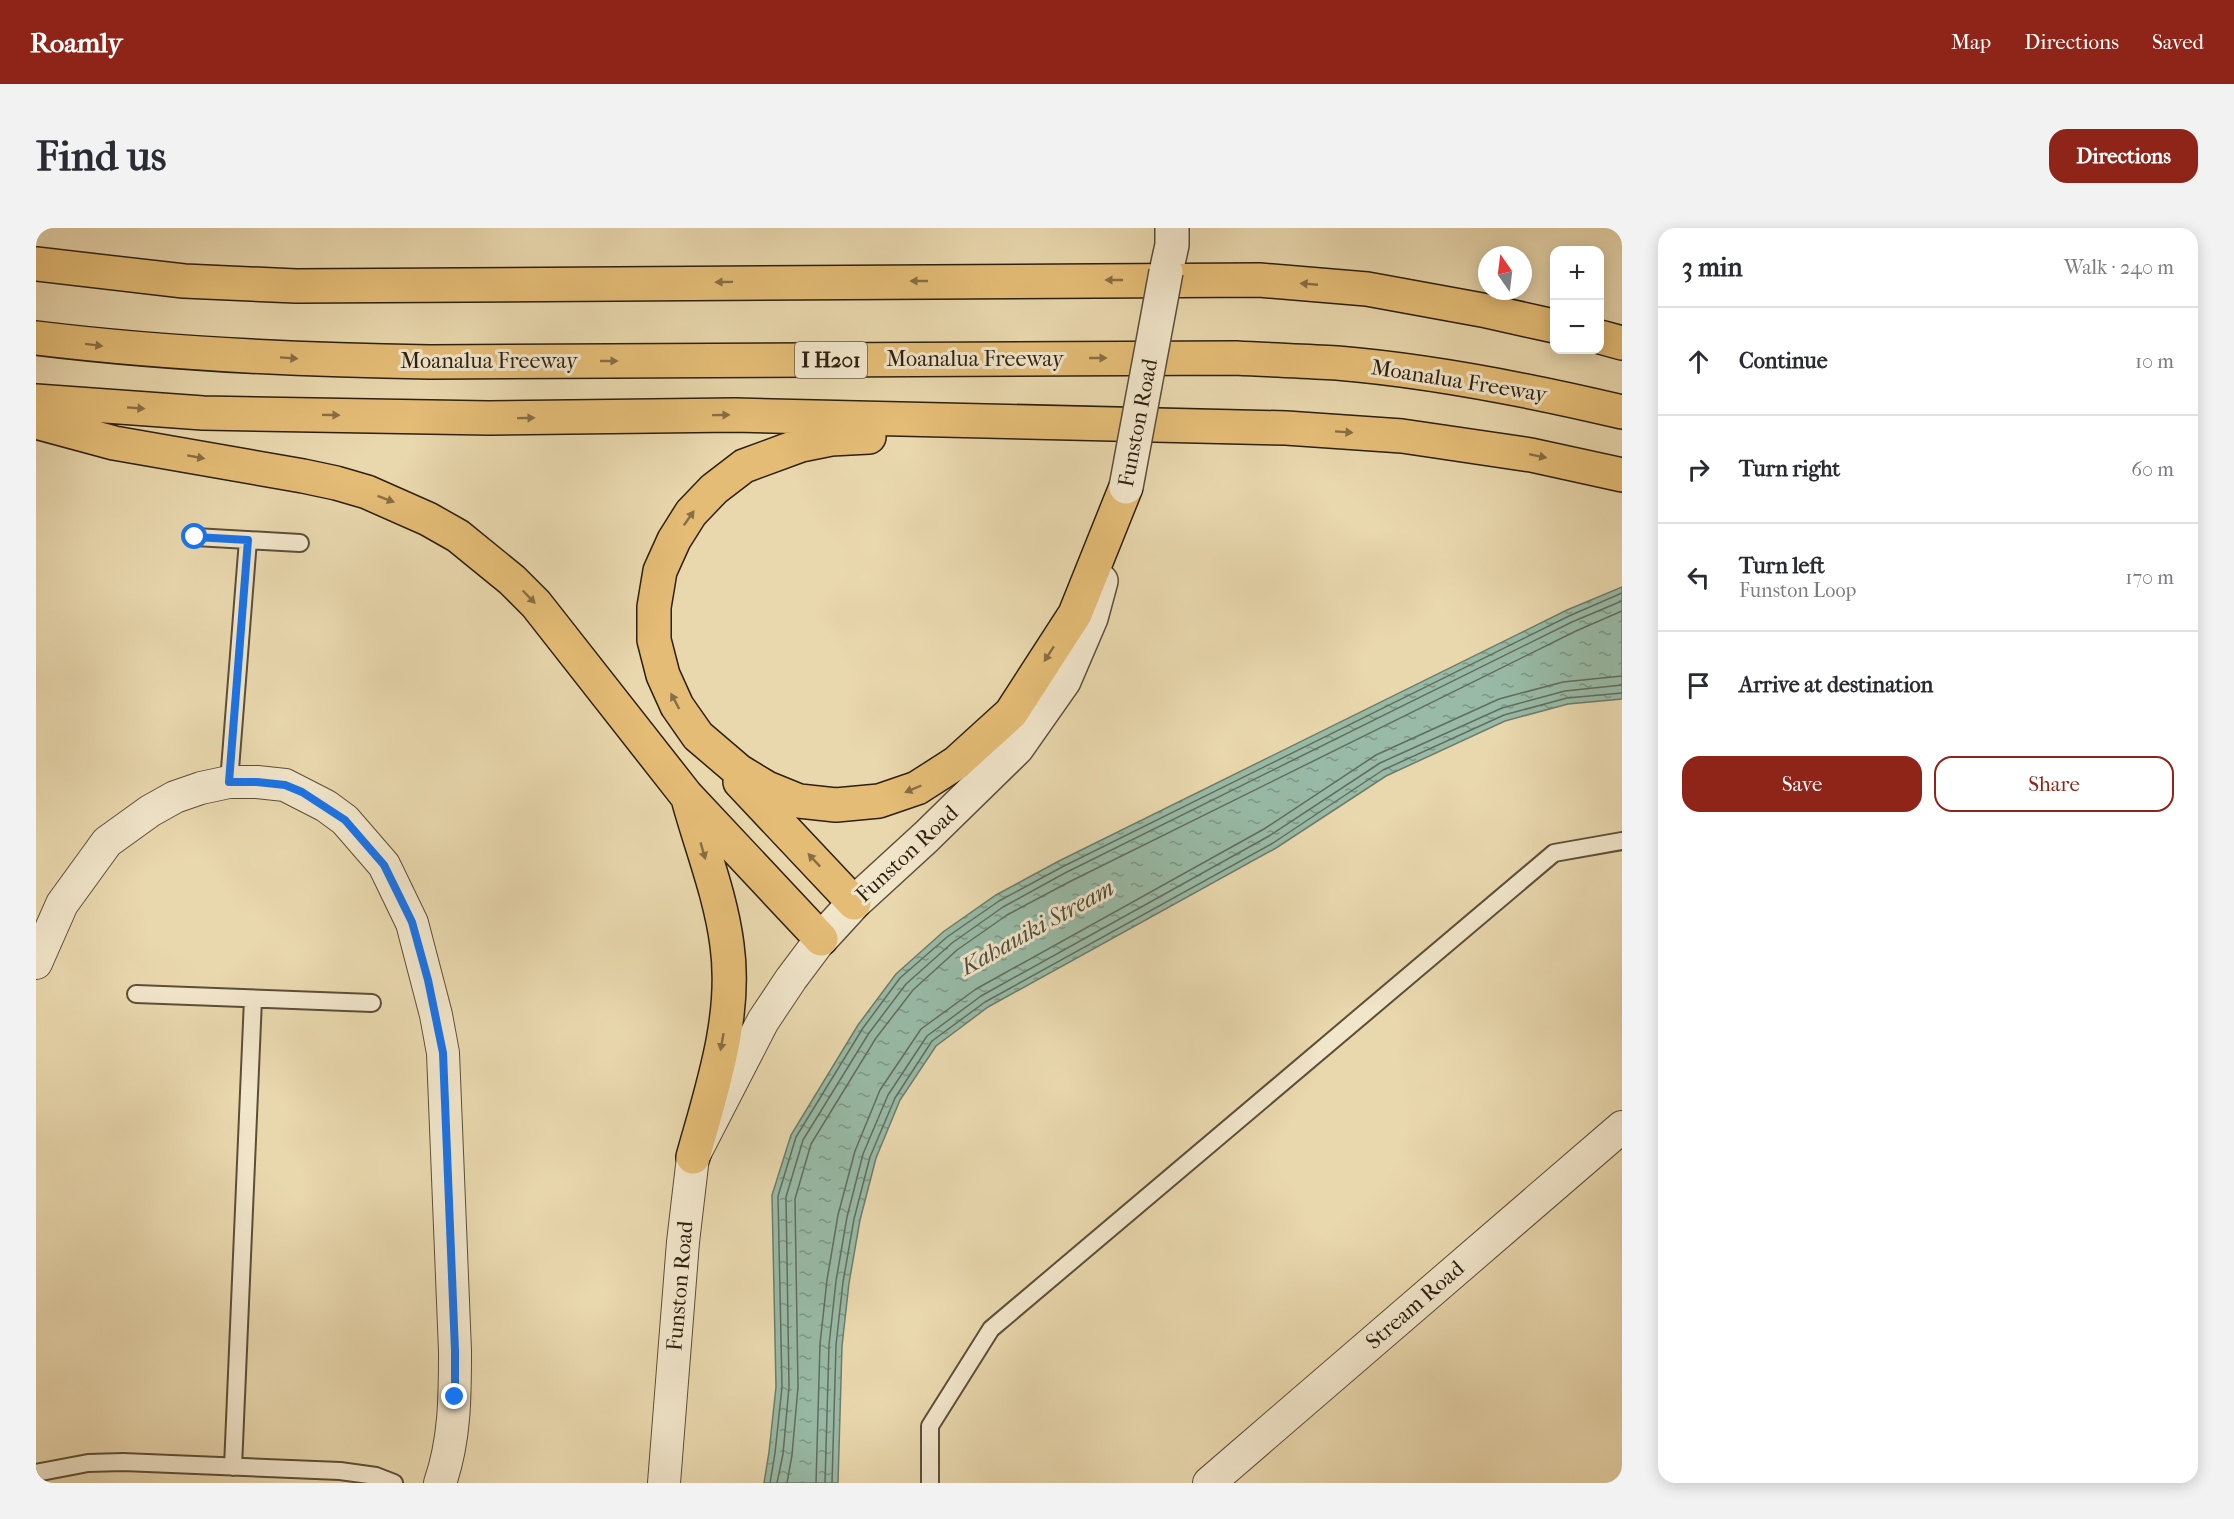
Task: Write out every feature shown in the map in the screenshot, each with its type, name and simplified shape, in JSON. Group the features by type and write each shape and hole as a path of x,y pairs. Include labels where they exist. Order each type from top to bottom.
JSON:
{"highway":[{"path":"36,264 184,281 296,286 1259,280 1367,289 1550,312"},
{"path":"1367,289 1482,310 1550,326"},
{"path":"1604,321 1622,323"},
{"name":"Moanalua Freeway","path":"36,338 103,346 318,360 430,362 1248,359 1338,364 1445,377 1550,395 1622,412"},
{"path":"1604,338 1622,343"},
{"path":"36,401 215,413 489,418 735,415 1286,428 1402,436 1531,455 1622,475"},
{"path":"36,423 114,443 336,483 398,504 458,536 486,557 536,604 686,795 821,939"},
{"path":"854,903 698,736 677,706 663,675 654,640 654,607 660,571 691,513 714,489 744,466 801,445 831,439 1020,437 1286,428"},
{"path":"698,736 748,777 767,788 799,801 836,805 879,801 917,788 956,763 1011,713 1075,614 1126,487"},
{"path":"686,795 721,915 727,945 729,978 727,1013 715,1081 693,1157"}],"street":[{"name":"Funston Road","path":"664,1483 683,1242 693,1157 764,1022 791,978 821,939 854,903 1017,748 1064,681 1090,618 1126,487 1170,234"},
{"path":"36,963 62,904 107,842 150,811 175,797 201,788 229,782 285,785 310,797 345,820 384,865 412,922 428,980 443,1053 455,1397 454,1419 445,1469 440,1483"},
{"name":"Stream Road","path":"1209,1483 1622,1127"}],"lane":[{"path":"195,537 300,543"},
{"path":"229,782 248,540"},
{"path":"930,1483 930,1426 991,1329 1554,853 1622,841"},
{"path":"136,994 372,1003"},
{"path":"233,1467 253,999"},
{"path":"36,1473 106,1462 358,1473 394,1483"}],"water":[{"name":"Kahauiki Stream","path":"1622,587 1622,699 1568,704 1505,721 1386,776 1276,848 988,1007 936,1046 900,1100 876,1158 860,1220 849,1283 842,1346 838,1483 764,1483 776,1387 772,1195 791,1135 858,1025 896,974 943,932 996,895 1059,861 1567,610"}],"route":[{"path":"195,537 248,540 229,782 285,785 302,792 345,820 384,865 412,922 428,980 443,1053 455,1397"}]}
